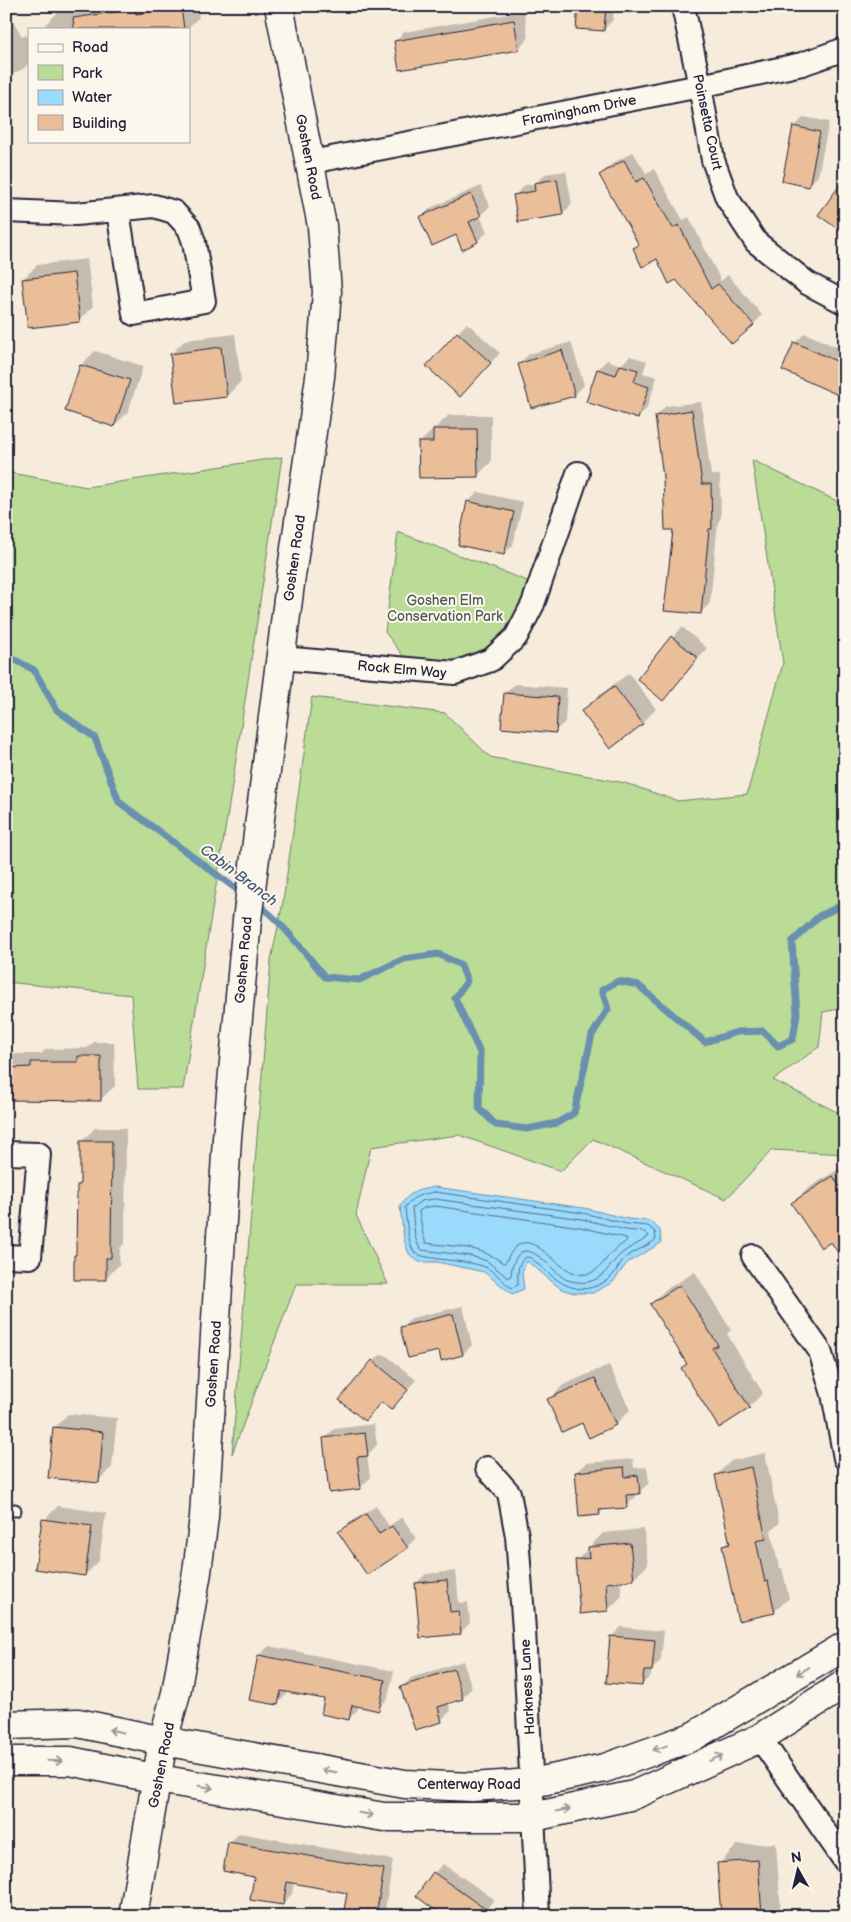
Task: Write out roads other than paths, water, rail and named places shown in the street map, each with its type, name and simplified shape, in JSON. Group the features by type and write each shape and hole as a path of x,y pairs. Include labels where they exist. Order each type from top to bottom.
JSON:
{"street":[{"name":"Goshen Road","path":"133,1916 158,1780 163,1741 176,1694 197,1572 204,1517 227,1138 247,920 291,576 320,377 326,309 326,258 311,162 280,6"},
{"name":"Poinsetta Court","path":"683,6 713,160 727,198 756,242 807,283 845,303"},
{"name":"Framingham Drive","path":"311,162 700,86 802,64 845,49"},
{"path":"6,211 76,214 154,206 174,212 189,228 194,242 204,301 134,314 118,211"},
{"name":"Rock Elm Way","path":"281,658 455,673 491,660 516,637 533,604 578,473"},
{"path":"6,1153 39,1154 30,1257 6,1256"},
{"path":"753,1256 820,1351 833,1394 845,1458"},
{"name":"Harkness Lane","path":"487,1468 509,1493 517,1536 537,1870 538,1916"},
{"name":"Centerway Road","path":"6,1725 78,1723 163,1741 404,1784 472,1786 532,1783 605,1768 692,1736 845,1646"},
{"path":"6,1761 70,1761 158,1780 384,1817 533,1817 634,1795 760,1738 845,1684"},
{"path":"760,1738 845,1861"}],"water":[{"path":"435,1187 584,1208 628,1219 650,1221 660,1230 661,1243 627,1263 613,1282 593,1293 574,1293 561,1289 527,1261 522,1272 524,1289 512,1294 484,1272 437,1262 419,1262 409,1254 404,1240 400,1206 407,1197 415,1192"}],"waterway":[{"name":"Cabin Branch","path":"6,655 34,670 57,710 95,738 119,802 243,894"},
{"name":"Cabin Branch","path":"256,903 284,928 325,977 359,980 404,959 438,954 461,965 467,981 455,998 480,1053 479,1108 496,1125 527,1129 557,1123 574,1113 592,1035 608,1009 602,990 618,981 638,985 705,1042 737,1032 763,1031 778,1046 793,1039 797,1014 792,942 819,916 845,904"}],"park label":[{"name":"Goshen Elm Conservation Park","path":"445,608"}]}
